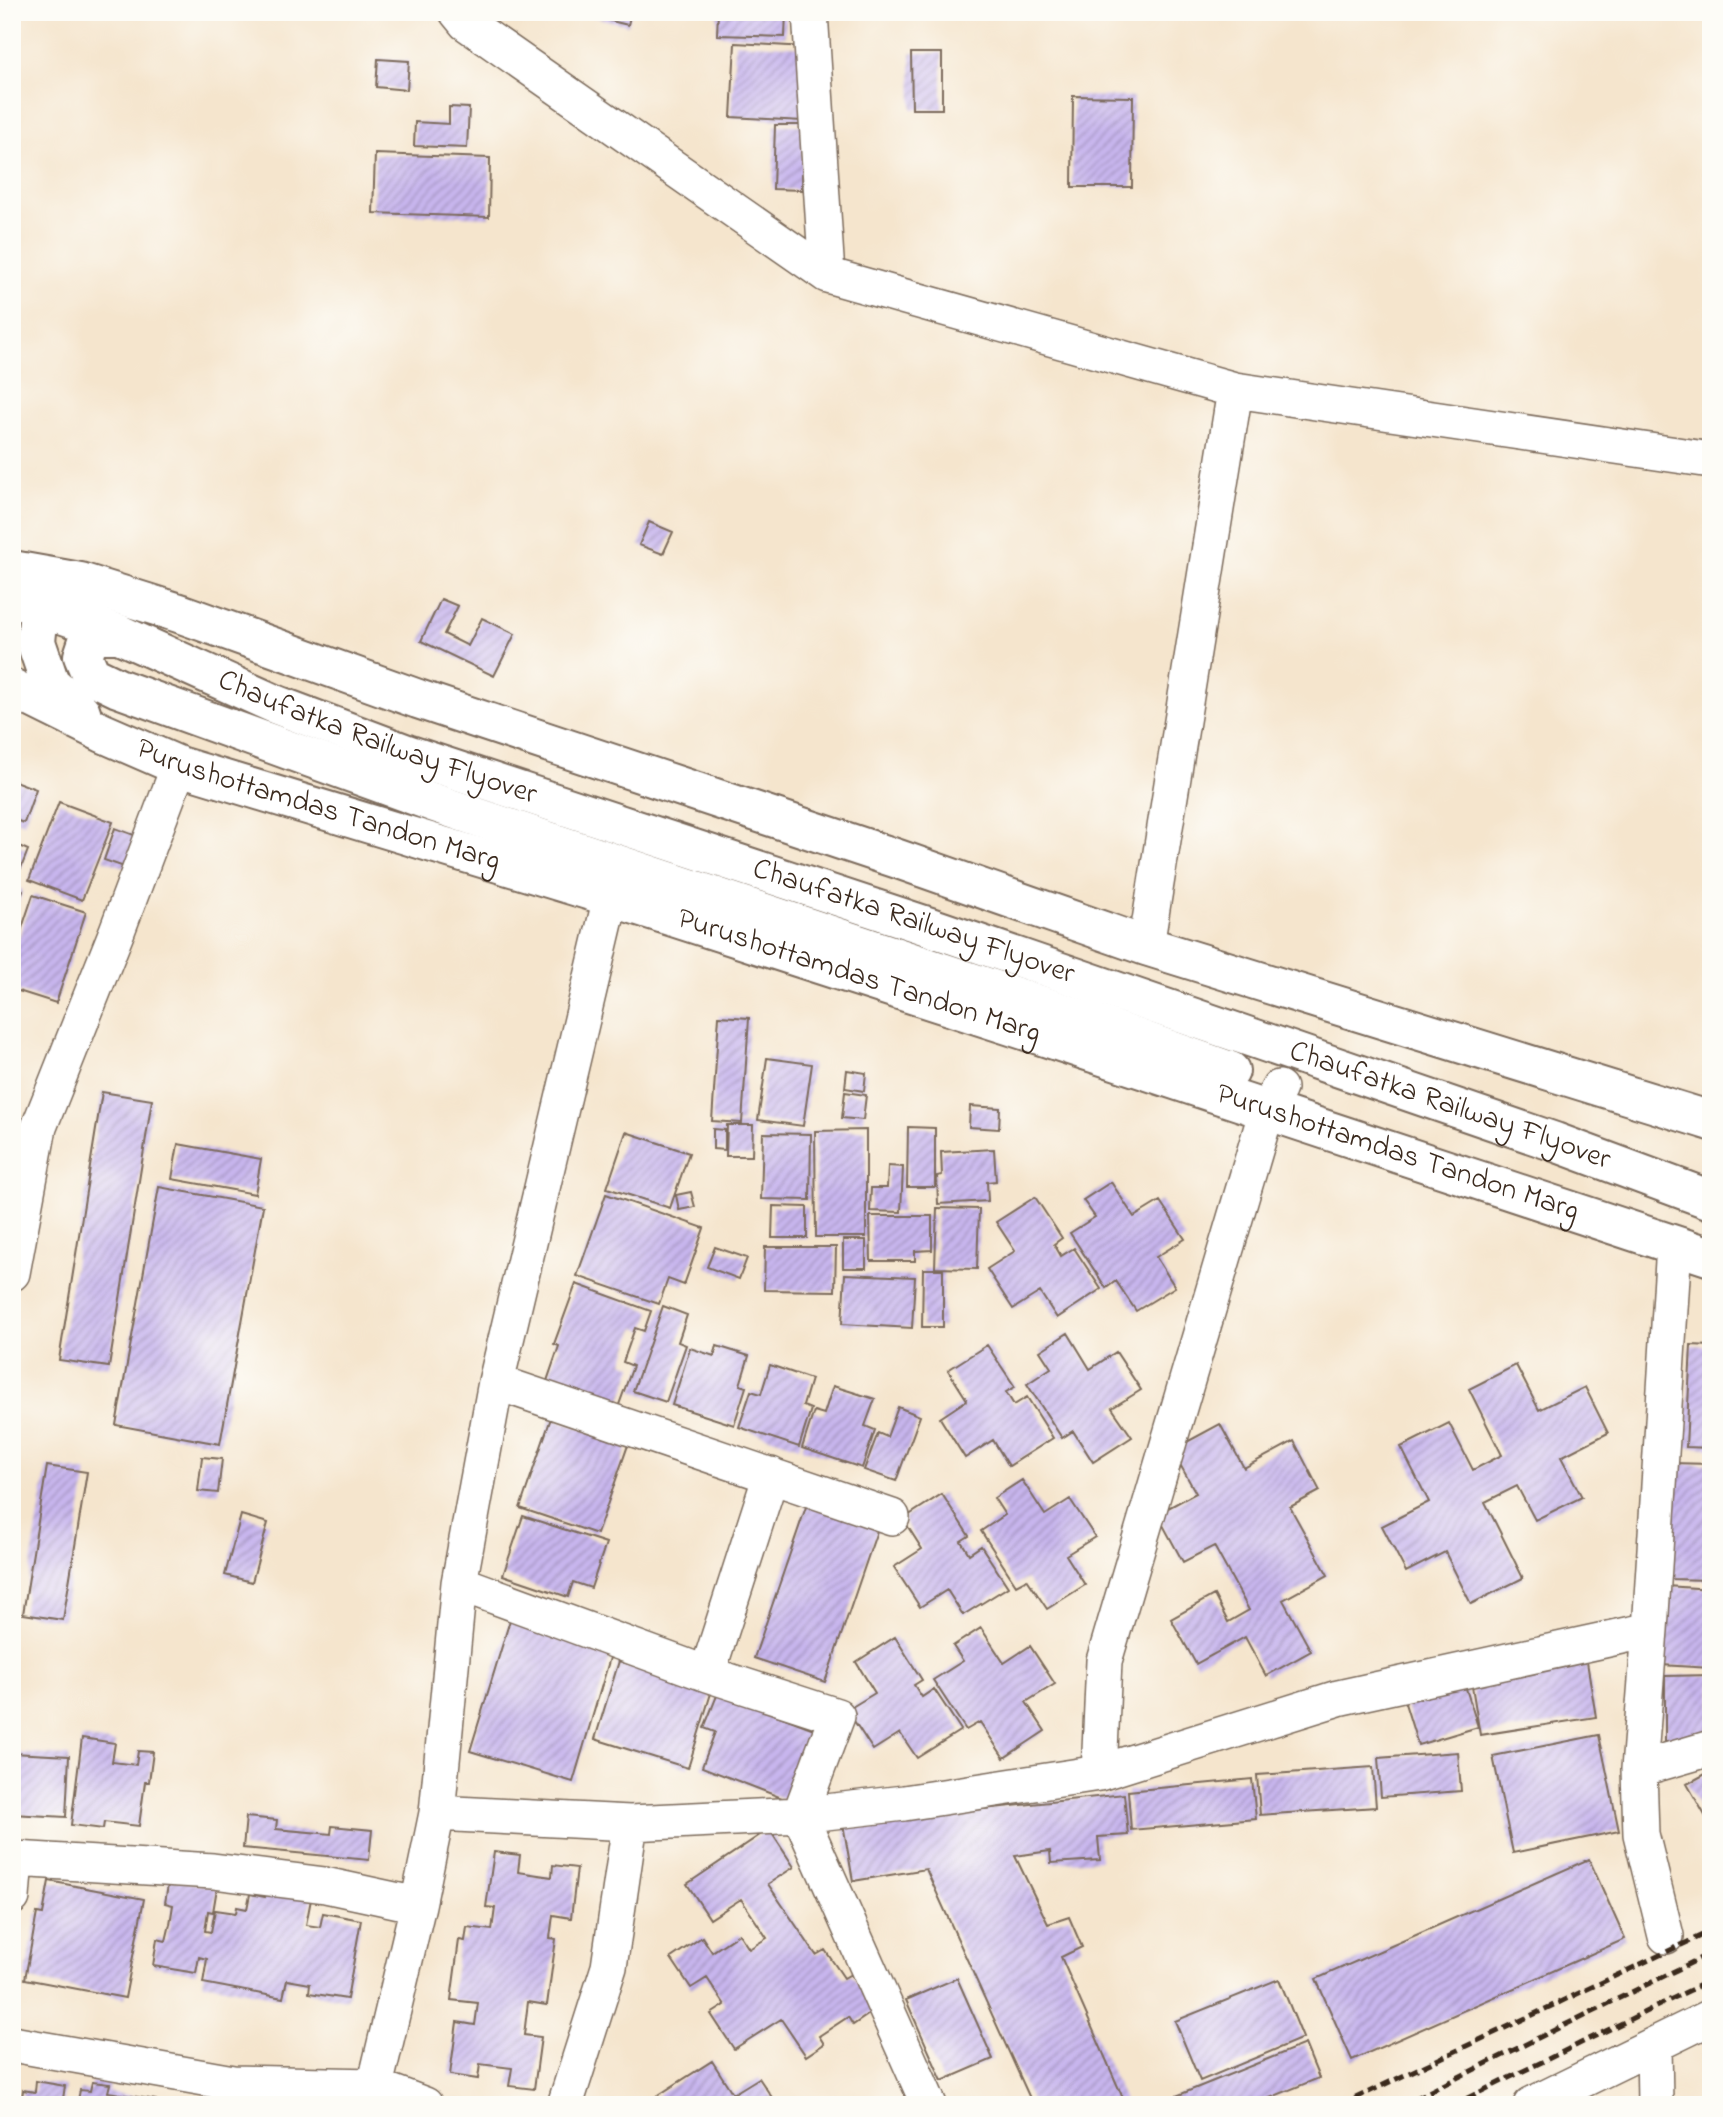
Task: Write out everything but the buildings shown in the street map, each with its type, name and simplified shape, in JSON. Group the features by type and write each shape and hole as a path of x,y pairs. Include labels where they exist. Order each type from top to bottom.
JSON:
{"main road":[{"path":"12,570 80,582 179,613 418,699 898,859 1146,946 1711,1121"},
{"path":"30,612 36,642 50,684 103,733"},
{"name":"Chaufatka Railway Flyover","path":"30,612 119,634 277,705 407,754 930,928 1542,1138 1711,1200"},
{"path":"119,634 95,634 88,641 83,656 91,675 118,688 432,802 616,881 1086,1020 1273,1099 1693,1243 1711,1257"},
{"name":"Purushottamdas Tandon Marg","path":"12,688 103,733 178,765 616,881"}],"street":[{"path":"457,12 466,23 827,275 1235,390 1711,460"},
{"path":"810,12 827,275"},
{"path":"1146,946 1235,390"},
{"path":"12,1273 39,1127 112,944 178,765"},
{"path":"375,2085 437,1813 459,1583 496,1381 616,881"},
{"path":"1099,1773 1104,1661 1273,1099"},
{"path":"1666,1936 1641,1834 1639,1769 1650,1630 1693,1243"},
{"path":"496,1381 892,1517"},
{"path":"708,1674 771,1475"},
{"path":"459,1583 708,1674 837,1716 800,1815 929,2105"},
{"path":"437,1813 629,1823 800,1815 904,1803 1099,1773 1338,1698 1650,1630"},
{"path":"1639,1769 1711,1748"},
{"path":"565,2105 609,1967 629,1823"},
{"path":"12,1897 14,1859 213,1871 325,1885 418,1905"},
{"path":"1531,2105 1711,2017"},
{"path":"12,2044 232,2094 375,2085 425,2105"},
{"path":"1654,2045 1655,2105"}],"railway":[{"path":"1341,2105 1711,1931"},
{"path":"1402,2105 1711,1953"},
{"path":"1453,2105 1711,1980"}]}
